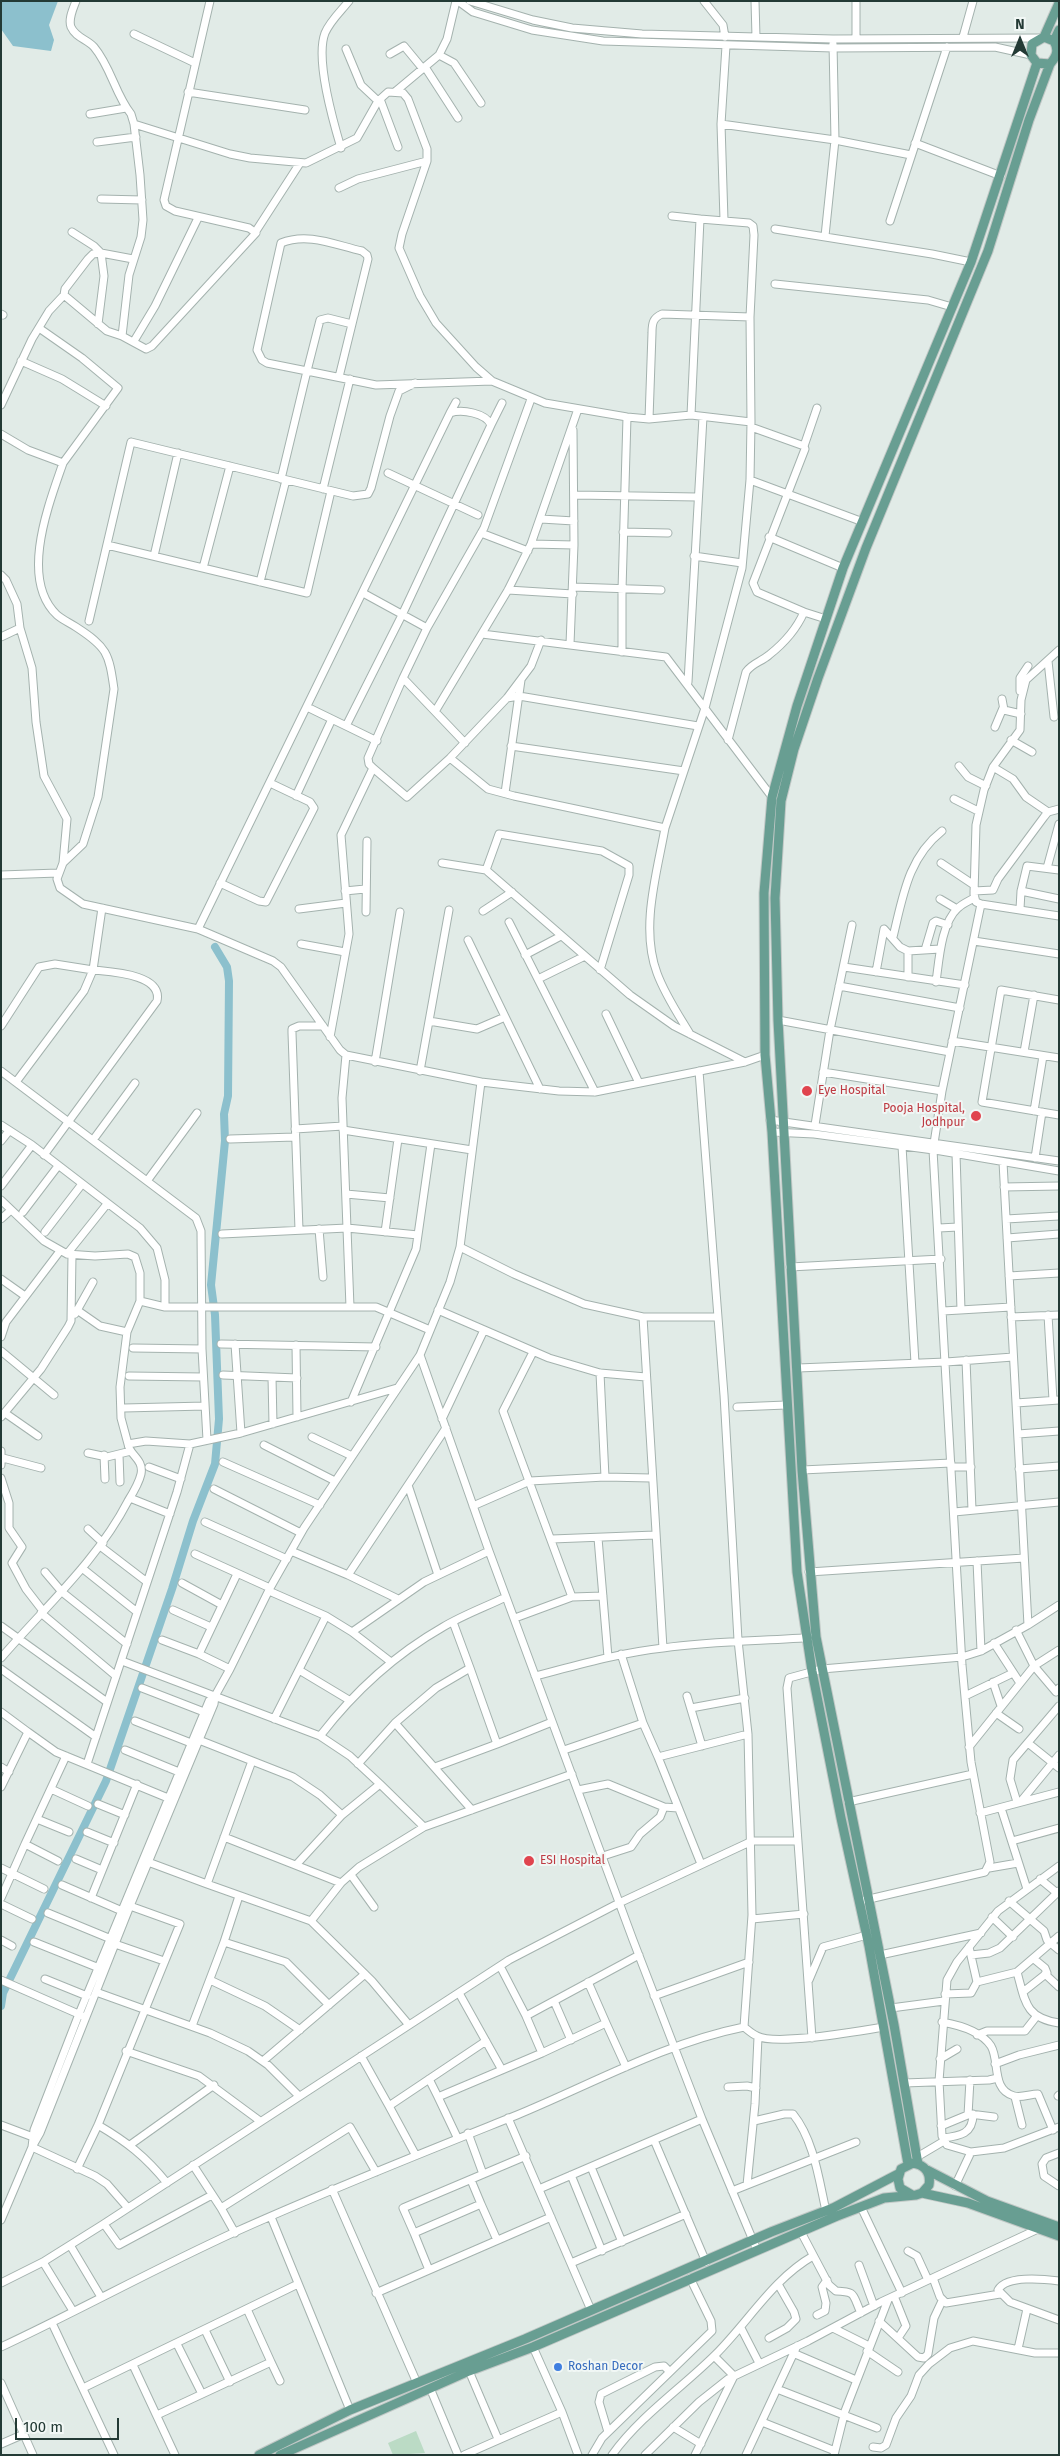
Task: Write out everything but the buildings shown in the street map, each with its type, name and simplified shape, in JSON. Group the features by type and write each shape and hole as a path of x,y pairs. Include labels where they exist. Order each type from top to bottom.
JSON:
{"main road":[{"path":"908,2164 867,1935 864,1900 848,1802 817,1670 806,1638 797,1572 786,1405 772,1132 765,1055 764,893 772,797 797,706 843,568 952,307 1001,176 1034,59 1032,44 1042,37 1059,3"},
{"path":"1059,30 1056,41 1057,53 1029,120 988,251 866,548 794,749 781,801 774,898 790,1267 798,1368 809,1572 816,1637 817,1670 841,1818 880,1955 918,2161 927,2170 987,2202 1059,2227"},
{"path":"1042,37 1056,41"},
{"path":"1034,59 1054,62"},
{"path":"259,2455 293,2448 350,2410 826,2211 898,2174 908,2164 918,2161"},
{"path":"922,2193 930,2180 927,2170"},
{"path":"898,2174 900,2188 912,2195"},
{"path":"280,2455 469,2371 533,2346 690,2278 884,2198 922,2193 968,2203 1059,2236"}],"street":[{"path":"76,1 70,20 71,26 79,37 93,46 112,77 126,108 131,114 136,136 142,200 141,237 133,259 122,336"},
{"path":"210,1 177,137 164,200 166,206 175,211 198,218 226,222 256,231"},
{"path":"341,148 333,123 324,75 324,48 325,34 349,1"},
{"path":"396,92 438,55 447,40 457,1 474,12 532,30 571,37 642,44 726,46 833,48 995,47 1034,59"},
{"path":"470,1 533,20 572,28 642,34 833,38 1042,37"},
{"path":"704,1 723,25 725,37"},
{"path":"755,1 756,37"},
{"path":"856,1 856,38"},
{"path":"963,37 973,1"},
{"path":"134,34 195,63"},
{"path":"825,236 835,140 833,38"},
{"path":"390,54 404,46 424,68 458,118"},
{"path":"724,220 721,124 726,46"},
{"path":"890,221 947,46"},
{"path":"346,49 361,85 379,100 398,147"},
{"path":"438,55 454,63 481,103"},
{"path":"188,92 305,110"},
{"path":"134,124 250,158 306,163 341,148 357,138 379,100 388,92 402,93 408,99 424,140 427,161 399,248 420,296 436,322 476,367 492,381 531,399 627,417 649,419 691,415 751,424 804,446"},
{"path":"90,114 126,108"},
{"path":"721,124 835,140 912,155"},
{"path":"97,142 136,136"},
{"path":"915,142 1001,176"},
{"path":"339,188 358,179 427,161"},
{"path":"64,295 107,332 134,341 142,349 152,346 254,236 300,163"},
{"path":"101,199 142,200"},
{"path":"672,216 700,220 724,220 748,223 753,226 750,317 750,480 742,564 705,708 665,828 654,891 651,948 656,972 667,996 690,1034"},
{"path":"134,341 155,306 198,218"},
{"path":"691,415 700,220"},
{"path":"774,229 825,236 970,262"},
{"path":"72,232 94,246 101,253 104,276 98,324"},
{"path":"339,377 368,259 366,253 303,237 281,243 257,350 262,360 267,363 376,385 492,381"},
{"path":"1,405 4,394 39,328 88,259 93,254 101,253 133,259"},
{"path":"776,284 928,300 952,307"},
{"path":"649,419 652,322 662,314 750,317"},
{"path":"260,582 320,320 328,318 352,324"},
{"path":"39,328 82,358 118,388 62,462 44,519 40,542 40,575 44,598 57,615 99,643 106,652 114,688 98,797 83,844 62,863"},
{"path":"21,361 62,379 106,406"},
{"path":"323,489 350,379"},
{"path":"89,621 131,442 353,496 368,494 398,391 415,383"},
{"path":"531,399 481,533 427,628 368,758 369,764 407,797 466,743 507,698 531,666 541,640"},
{"path":"198,929 456,402"},
{"path":"346,726 402,615 502,404"},
{"path":"817,408 804,446 804,456 769,537 754,578 754,587 757,592 826,619"},
{"path":"436,710 508,590 529,548 541,519 578,409"},
{"path":"450,413 462,411 474,414 490,422 491,426"},
{"path":"622,652 623,532 627,417"},
{"path":"688,682 697,497 703,418"},
{"path":"570,644 575,494 572,427"},
{"path":"1,434 23,448 62,462"},
{"path":"565,448 574,457"},
{"path":"154,556 178,454"},
{"path":"204,568 230,466"},
{"path":"388,473 478,514"},
{"path":"750,480 863,522"},
{"path":"107,544 307,593 331,491"},
{"path":"575,494 697,497"},
{"path":"541,519 574,521"},
{"path":"623,532 668,533"},
{"path":"481,533 529,548 574,545"},
{"path":"769,537 843,568"},
{"path":"694,556 742,564"},
{"path":"1,575 6,580 18,604 20,628 32,668 36,722 44,776 67,818 62,863 57,879 60,888 68,895 83,904 198,929 273,961 288,977 330,1037 346,1055 375,1062 481,1082 540,1089 595,1092 745,1062 765,1055"},
{"path":"508,590 661,590"},
{"path":"363,594 427,628"},
{"path":"728,740 746,672 751,666 774,651 797,626 804,612"},
{"path":"1,637 20,628"},
{"path":"482,634 666,657 688,682 728,740 772,797"},
{"path":"1020,700 1026,680 1059,650"},
{"path":"1048,661 1054,717"},
{"path":"936,982 940,949 948,924 957,909 974,891 978,811 993,767 1020,730 1020,678 1028,666"},
{"path":"403,678 466,743"},
{"path":"505,794 521,679"},
{"path":"507,698 519,696 698,726"},
{"path":"995,727 1003,708 1002,699"},
{"path":"307,707 377,740"},
{"path":"1003,708 1006,712 1021,714"},
{"path":"296,796 332,719"},
{"path":"1011,740 1032,752"},
{"path":"511,746 684,770"},
{"path":"450,758 488,789 665,828"},
{"path":"959,766 968,777 986,786"},
{"path":"993,767 1013,778 1026,797 1048,812"},
{"path":"330,1037 349,934 341,835 373,768"},
{"path":"220,883 259,901 266,902 270,898 314,808 310,802 270,782"},
{"path":"954,799 978,811"},
{"path":"974,891 993,890 998,879 1048,812 1059,809"},
{"path":"1047,868 1059,824"},
{"path":"893,937 909,874 926,845 942,830"},
{"path":"486,870 499,834 602,851 625,862 630,870 629,875 600,970"},
{"path":"366,912 367,841"},
{"path":"442,863 486,870 637,1000 674,1026 745,1062"},
{"path":"864,1900 985,1872 990,1862 973,1774 965,1696 934,1146 942,1091 981,904 974,891 941,863"},
{"path":"1020,908 1021,891 1027,866 1059,870"},
{"path":"1,875 58,873"},
{"path":"345,891 365,889"},
{"path":"1021,891 1059,899"},
{"path":"483,911 512,892"},
{"path":"940,899 957,909"},
{"path":"299,909 346,903"},
{"path":"981,904 1020,908 1059,916"},
{"path":"16,1082 84,991 93,970 102,908"},
{"path":"420,1071 449,910"},
{"path":"375,1062 400,912"},
{"path":"925,950 933,923 936,921 948,924"},
{"path":"509,922 595,1092"},
{"path":"815,1125 830,1030 852,925"},
{"path":"876,972 884,929 900,947 908,950 940,949"},
{"path":"526,955 561,936"},
{"path":"468,940 540,1089"},
{"path":"974,941 1059,954"},
{"path":"301,944 345,952"},
{"path":"908,950 908,977"},
{"path":"538,980 585,956"},
{"path":"1,1026 39,967 55,964 93,970 142,979 156,988 157,1001 44,1155"},
{"path":"844,967 964,985"},
{"path":"839,986 960,1008"},
{"path":"1059,1000 1001,990 982,1102 1059,1115"},
{"path":"1024,1052 1034,995"},
{"path":"606,1014 640,1083"},
{"path":"429,1021 477,1029 505,1017"},
{"path":"778,1020 950,1052"},
{"path":"298,1230 292,1029 299,1026 323,1026"},
{"path":"952,1041 1059,1058"},
{"path":"346,1055 342,1098 350,1307"},
{"path":"1034,1111 1043,1056"},
{"path":"1,1071 196,1218 200,1224 205,1406 214,1438"},
{"path":"699,1071 724,1395 738,1640 748,1734 752,1841 752,1919 744,2027"},
{"path":"823,1072 942,1091"},
{"path":"32,2147 33,2136 82,2016 96,1992 122,1912 178,1772 209,1701 215,1696 230,1669 270,1589 301,1533 420,1355 450,1282 460,1247 481,1082"},
{"path":"93,1140 135,1083"},
{"path":"1035,1158 1042,1112"},
{"path":"146,1181 197,1113"},
{"path":"770,1120 815,1125 934,1146 1059,1162"},
{"path":"1,1125 32,1145 140,1228 158,1248 165,1280 165,1306"},
{"path":"295,1129 343,1128 398,1139 472,1150"},
{"path":"1,1141 9,1131"},
{"path":"772,1132 902,1146 934,1146 956,1154 1059,1170"},
{"path":"230,1139 295,1137"},
{"path":"386,1232 398,1139"},
{"path":"351,1402 376,1347 416,1249 431,1144"},
{"path":"1,1186 32,1145"},
{"path":"902,1146 915,1363"},
{"path":"956,1154 961,1310"},
{"path":"1003,1162 1028,1625"},
{"path":"23,1212 58,1166"},
{"path":"45,1232 82,1184"},
{"path":"1004,1187 1059,1186"},
{"path":"346,1194 390,1198"},
{"path":"1,1200 44,1241 66,1253 128,1254 135,1257 140,1273 140,1301 127,1332 120,1387 121,1418 130,1447 140,1461 141,1467 141,1474 130,1498 101,1545 62,1592 1,1658"},
{"path":"1,1337 6,1322 25,1296 66,1253 107,1204"},
{"path":"1,1219 11,1210"},
{"path":"1006,1219 1059,1216"},
{"path":"939,1228 958,1227"},
{"path":"222,1234 347,1228 418,1235"},
{"path":"320,1229 323,1277"},
{"path":"1007,1238 1059,1234"},
{"path":"460,1247 514,1274 584,1304 643,1317 717,1317"},
{"path":"66,1253 71,1321"},
{"path":"790,1267 940,1259"},
{"path":"1009,1276 1059,1273"},
{"path":"1,1279 25,1296"},
{"path":"38,1436 3,1415 34,1377 94,1282"},
{"path":"140,1301 165,1306 203,1308 376,1306 430,1330"},
{"path":"943,1312 1011,1307"},
{"path":"77,1310 100,1326 127,1332"},
{"path":"438,1310 533,1352 600,1373 646,1377"},
{"path":"1011,1317 1059,1314"},
{"path":"1016,1403 1056,1400 1055,1360 1048,1315"},
{"path":"643,1317 651,1478 663,1648"},
{"path":"442,1418 484,1330"},
{"path":"221,1344 376,1347"},
{"path":"235,1344 241,1433"},
{"path":"296,1345 298,1418"},
{"path":"133,1348 202,1348"},
{"path":"1,1351 54,1395"},
{"path":"533,1352 503,1411 572,1597"},
{"path":"420,1355 489,1551 564,1750 638,1955 702,2119 757,2250"},
{"path":"798,1368 946,1362 1013,1356"},
{"path":"966,1360 972,1510"},
{"path":"600,1373 604,1477"},
{"path":"222,1375 297,1378"},
{"path":"129,1376 204,1377"},
{"path":"272,1376 273,1424"},
{"path":"88,1453 107,1457 119,1454 130,1447 146,1441 190,1444 298,1418 397,1388"},
{"path":"737,1407 786,1405"},
{"path":"124,1408 205,1406"},
{"path":"348,1575 446,1428"},
{"path":"1018,1434 1059,1431"},
{"path":"312,1437 352,1456"},
{"path":"86,1764 170,1514 190,1444"},
{"path":"264,1445 335,1481"},
{"path":"119,1454 120,1482"},
{"path":"104,1456 105,1479"},
{"path":"2,1458 41,1468"},
{"path":"224,1462 320,1505"},
{"path":"802,1470 951,1465 970,1467"},
{"path":"1020,1469 1059,1466"},
{"path":"150,1467 181,1478"},
{"path":"473,1506 530,1481 604,1477 651,1478"},
{"path":"1,1478 9,1503 10,1528 22,1547 12,1563 26,1589 42,1612 116,1676"},
{"path":"408,1485 438,1574"},
{"path":"214,1489 301,1533"},
{"path":"130,1498 170,1514"},
{"path":"954,1512 1059,1502"},
{"path":"205,1522 287,1559"},
{"path":"88,1529 101,1545 147,1582"},
{"path":"552,1539 655,1535"},
{"path":"598,1538 608,1657"},
{"path":"291,1551 398,1599"},
{"path":"352,1632 398,1599 438,1574 489,1551"},
{"path":"194,1554 326,1616 352,1632 391,1662"},
{"path":"809,1572 1024,1558"},
{"path":"977,1561 981,1651"},
{"path":"82,1568 137,1612"},
{"path":"45,1572 62,1592 126,1644"},
{"path":"199,1654 237,1574"},
{"path":"182,1583 222,1605"},
{"path":"515,1618 572,1597 603,1596"},
{"path":"320,1736 349,1700 391,1662 454,1622 506,1597"},
{"path":"812,2038 787,1682 793,1675 817,1670 962,1657 981,1651 1059,1605"},
{"path":"173,1610 211,1626"},
{"path":"274,1719 326,1616"},
{"path":"454,1622 497,1744"},
{"path":"1,1626 107,1702"},
{"path":"1016,1630 1034,1666 1058,1692"},
{"path":"535,1676 621,1654 663,1648 738,1640 816,1637"},
{"path":"162,1640 199,1654 230,1669"},
{"path":"994,1643 1020,1683"},
{"path":"969,1747 1034,1666 1059,1650"},
{"path":"621,1654 644,1723 701,1864"},
{"path":"122,1661 150,1670 320,1736 358,1764 424,1827"},
{"path":"358,1764 395,1723 436,1688 470,1668"},
{"path":"1,1669 96,1737"},
{"path":"299,1670 349,1700"},
{"path":"965,1696 1013,1672"},
{"path":"993,1682 999,1710 1019,1730"},
{"path":"142,1688 204,1712"},
{"path":"1,2220 32,2147 40,2133 82,2016 86,1996 130,1906 200,1740 214,1704 215,1696"},
{"path":"687,1696 702,1746"},
{"path":"691,1708 744,1698"},
{"path":"1019,1801 1010,1779 1013,1760 1059,1706"},
{"path":"1,1712 56,1752 168,1798"},
{"path":"135,1721 191,1743"},
{"path":"434,1767 552,1722"},
{"path":"395,1723 472,1810"},
{"path":"564,1750 644,1723"},
{"path":"1,1787 28,1732"},
{"path":"658,1757 748,1734"},
{"path":"200,1740 293,1777 320,1795 342,1815"},
{"path":"1028,1743 1059,1768"},
{"path":"125,1750 178,1772"},
{"path":"1019,1801 1059,1755"},
{"path":"1,1898 66,1756"},
{"path":"207,1884 252,1761"},
{"path":"1,1767 9,1772"},
{"path":"311,1921 341,1883 351,1874 387,1848 424,1827 572,1774"},
{"path":"848,1802 973,1774"},
{"path":"91,1898 137,1784"},
{"path":"296,1865 342,1815 380,1784"},
{"path":"578,1790 608,1784 664,1807 678,1808"},
{"path":"51,1789 88,1806"},
{"path":"980,1813 1019,1801 1059,1792"},
{"path":"98,1804 125,1815"},
{"path":"603,1856 631,1847 640,1834 660,1817 664,1807"},
{"path":"1001,1808 1027,1889"},
{"path":"37,1819 69,1832"},
{"path":"1012,1841 1059,1828"},
{"path":"87,1832 114,1843"},
{"path":"224,1837 341,1883"},
{"path":"1,2283 43,2262 104,2224 500,1966 619,1903 752,1841 798,1841"},
{"path":"25,1844 58,1862"},
{"path":"76,1859 102,1870"},
{"path":"148,1862 311,1921 365,1974 409,2024"},
{"path":"988,1868 1018,1863"},
{"path":"1015,2097 1038,2094 1056,2129 1004,2148 971,2152 952,2147 943,2140 939,2081 942,2022 947,1980 953,1969 992,1917 1009,1901 1059,1866"},
{"path":"1,1868 44,1889"},
{"path":"351,1874 374,1907"},
{"path":"971,1956 994,1951 1013,1937 1058,1892 1040,1879"},
{"path":"62,1885 122,1912"},
{"path":"192,2026 224,1942 239,1896"},
{"path":"1009,1901 1044,1931 1046,1938 1059,1950"},
{"path":"1,1904 32,1919"},
{"path":"77,2169 98,2125 126,2050 180,1924 130,1906"},
{"path":"48,1913 164,1961"},
{"path":"752,1919 804,1914"},
{"path":"992,1917 1013,1937"},
{"path":"880,1955 981,1933"},
{"path":"808,1983 823,1947 867,1935"},
{"path":"977,1982 1017,1972 1059,1936"},
{"path":"1,1940 12,1946"},
{"path":"34,1942 99,1968"},
{"path":"224,1942 286,1962 329,2005"},
{"path":"891,2008 971,1992 977,1982 969,1948"},
{"path":"526,2016 638,1955"},
{"path":"1023,1992 1045,1974 1046,1968 1034,1959"},
{"path":"654,1996 749,1962"},
{"path":"500,1966 526,2016 542,2053"},
{"path":"1017,1972 1028,2008 1036,2017 1059,2022"},
{"path":"263,2061 365,1974"},
{"path":"1045,1974 1059,1987"},
{"path":"45,1979 86,1996"},
{"path":"2,1980 82,2016"},
{"path":"210,1980 265,2006 300,2030"},
{"path":"588,1982 626,2067"},
{"path":"96,1992 192,2026 248,2050 263,2061 299,2096"},
{"path":"459,1992 502,2070"},
{"path":"554,2001 571,2040"},
{"path":"977,2035 987,2031 1025,2031 1036,2017"},
{"path":"942,2022 963,2026 991,2047 998,2078 1002,2087 1015,2097 1022,2125"},
{"path":"438,2097 542,2053 606,2023"},
{"path":"1,2347 235,2233 332,2189 674,2048 713,2034 744,2027 758,2037 812,2038 884,2027"},
{"path":"747,2185 754,2121 758,2037"},
{"path":"389,2106 486,2041"},
{"path":"995,2064 1020,2055 1059,2045"},
{"path":"126,2050 198,2076 214,2085 260,2121"},
{"path":"940,2059 957,2050"},
{"path":"361,2056 415,2154"},
{"path":"904,2083 998,2078"},
{"path":"429,2079 457,2137"},
{"path":"918,2161 943,2140 968,2131 973,2123 970,2080"},
{"path":"130,2144 214,2085"},
{"path":"728,2086 756,2088"},
{"path":"754,2121 784,2114 793,2114 798,2120 814,2159 826,2211"},
{"path":"941,2126 971,2114 994,2117"},
{"path":"508,2118 591,2310"},
{"path":"539,2189 702,2119"},
{"path":"2,2125 33,2136"},
{"path":"98,2125 130,2144 148,2160 167,2183"},
{"path":"221,2208 350,2127 376,2172"},
{"path":"468,2133 483,2174"},
{"path":"654,2140 706,2262"},
{"path":"732,2191 856,2142"},
{"path":"32,2147 107,2184 128,2208"},
{"path":"955,2186 971,2152"},
{"path":"1059,2153 1046,2158 1042,2164 1044,2176 1059,2186"},
{"path":"429,2270 403,2208 526,2156"},
{"path":"193,2165 235,2233"},
{"path":"591,2167 622,2242"},
{"path":"571,2175 602,2250"},
{"path":"471,2180 497,2240"},
{"path":"332,2189 417,2383"},
{"path":"104,2224 119,2245 212,2194"},
{"path":"414,2233 481,2204"},
{"path":"861,2207 906,2326 898,2338"},
{"path":"571,2263 686,2214"},
{"path":"271,2217 350,2410"},
{"path":"376,2293 551,2217"},
{"path":"645,2455 699,2402 734,2376 759,2363 795,2350 894,2296 1038,2229"},
{"path":"801,2232 834,2290 848,2290 852,2293 861,2313"},
{"path":"70,2245 101,2297"},
{"path":"908,2251 917,2256 942,2301"},
{"path":"612,2455 658,2405 714,2356 794,2268 813,2256"},
{"path":"43,2262 73,2311"},
{"path":"858,2265 874,2306"},
{"path":"592,2455 608,2432 712,2331 713,2325 690,2278"},
{"path":"817,2315 824,2311 826,2303 822,2288 827,2280"},
{"path":"1000,2294 1000,2287 1013,2281 1059,2281"},
{"path":"83,2388 298,2284"},
{"path":"769,2338 787,2328 796,2319 778,2284"},
{"path":"942,2301 952,2303 1000,2294 1010,2302 1059,2320"},
{"path":"762,2422 834,2453 856,2380 879,2321 894,2296"},
{"path":"879,2321 918,2357 927,2356 934,2318 942,2301"},
{"path":"247,2308 280,2381"},
{"path":"1018,2350 1027,2309"},
{"path":"52,2323 114,2455"},
{"path":"740,2328 759,2363"},
{"path":"833,2328 868,2349 898,2372"},
{"path":"205,2330 230,2382"},
{"path":"873,2448 881,2448 886,2445 889,2432 911,2396 916,2380 923,2370 942,2354 963,2343 973,2342 1045,2354 1059,2353"},
{"path":"177,2344 202,2394"},
{"path":"533,2346 562,2412 578,2455"},
{"path":"795,2350 856,2380"},
{"path":"746,2455 795,2350"},
{"path":"714,2356 734,2376"},
{"path":"157,2415 271,2362"},
{"path":"133,2365 175,2455"},
{"path":"608,2432 599,2402 601,2394 655,2367 664,2366 669,2371"},
{"path":"469,2371 498,2439"},
{"path":"695,2455 734,2376"},
{"path":"1,2383 33,2455"},
{"path":"430,2388 458,2455"},
{"path":"777,2389 877,2428"},
{"path":"464,2455 562,2412"},
{"path":"673,2427 701,2444"},
{"path":"1,2444 24,2434"}],"green space":[{"path":"416,2431 425,2453 393,2455 388,2443"}],"water":[{"path":"1,1 58,1 49,25 54,40 51,51 13,46 1,29"}],"waterway":[{"path":"1,2006 3,1993 106,1781 172,1589 193,1521 215,1464 219,1419 215,1315 211,1285 225,1141 224,1114 228,1096 229,981 227,967 215,947"}],"place":[{"name":"Eye Hospital","path":"807,1091"},
{"name":"Pooja Hospital, Jodhpur","path":"976,1116"},
{"name":"ESI Hospital","path":"529,1861"},
{"name":"Roshan Decor","path":"558,2367"}]}
